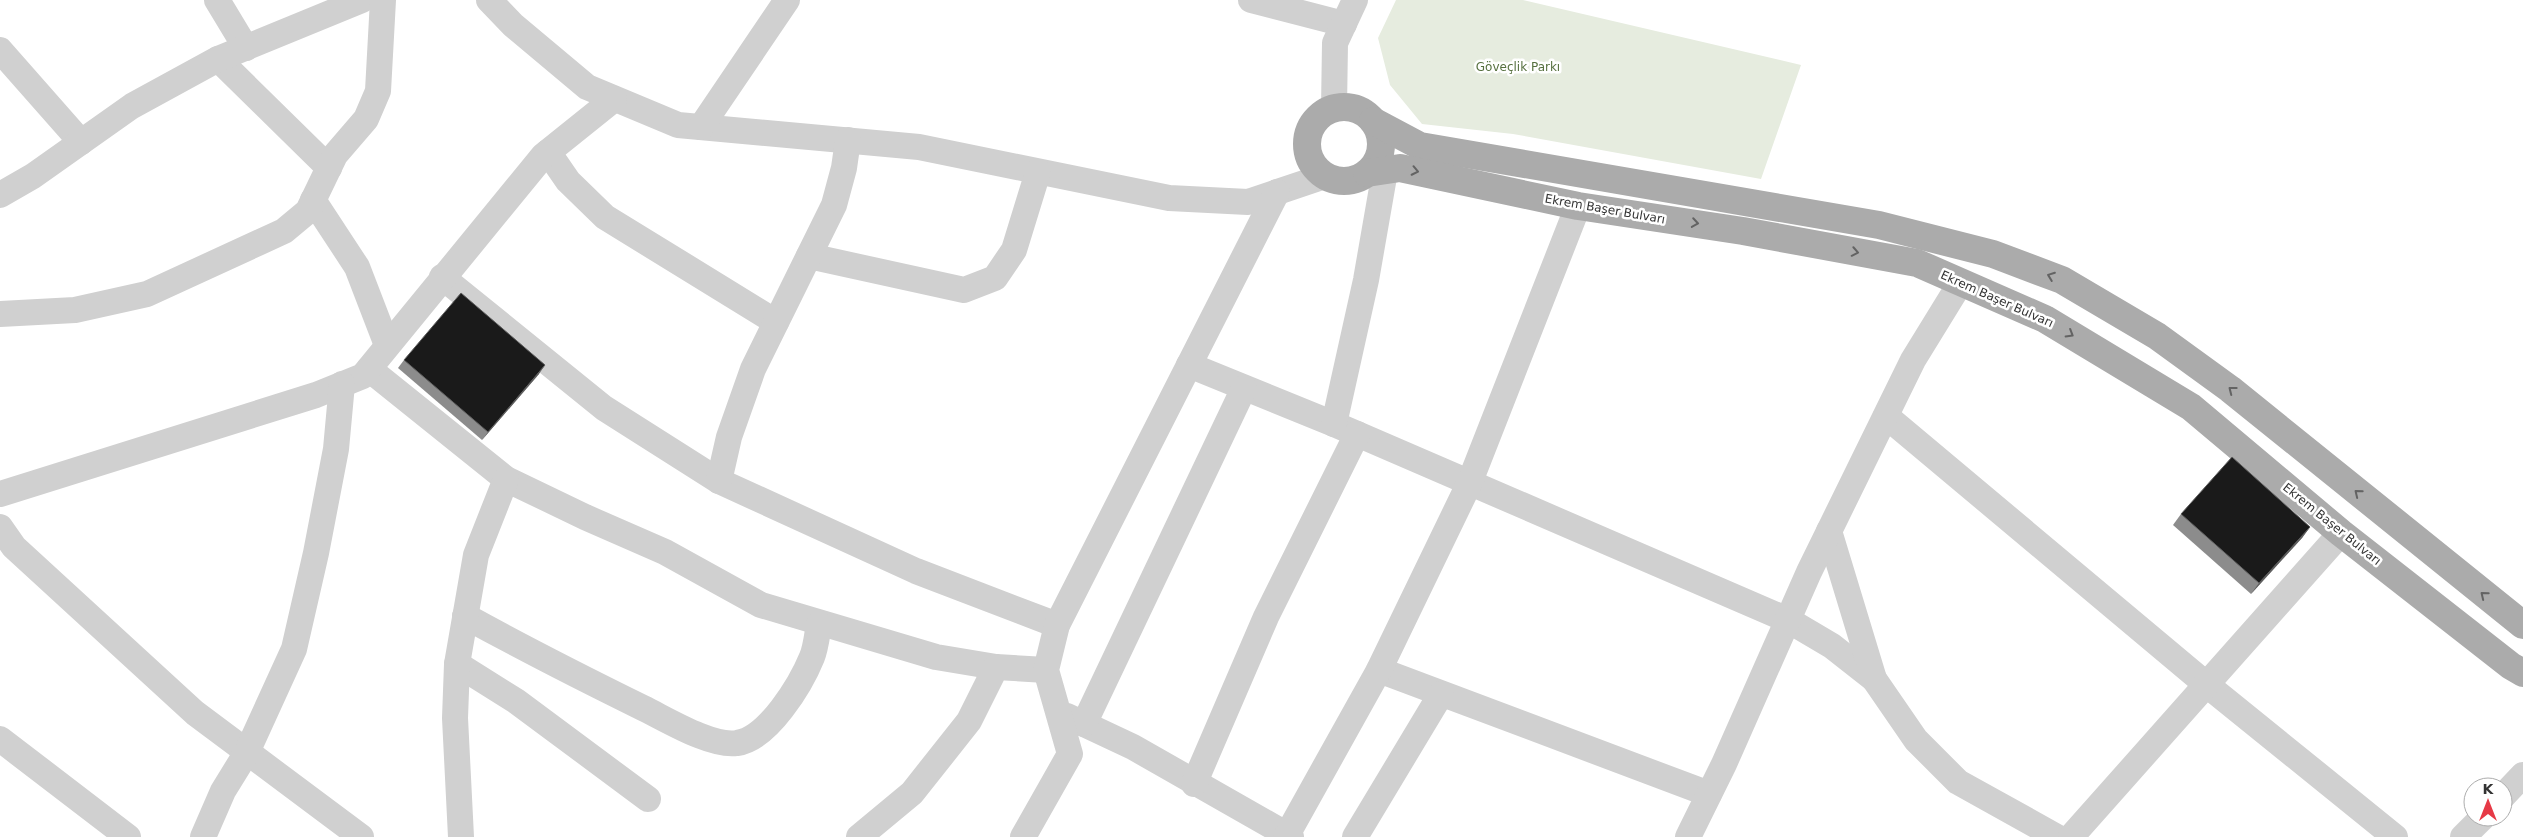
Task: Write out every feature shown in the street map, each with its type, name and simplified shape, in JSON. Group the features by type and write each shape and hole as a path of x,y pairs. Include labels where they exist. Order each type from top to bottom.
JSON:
{"main road":[{"path":"1373,121 1380,134 1380,149 1376,162 1376,172 1354,180 1339,181 1325,176 1315,166 1308,154 1307,139 1312,126 1321,115 1334,108 1349,107 1362,112 1373,121 1420,146 1879,225 1993,254 2062,280 2157,336 2230,389 2523,624"},
{"name":"Ekrem Başer Bulvarı","path":"1376,172 1400,168 1578,206 1743,231 1917,264 1961,282 2045,319 2191,407 2341,533 2510,666 2523,673"}],"street":[{"path":"217,0 246,48"},
{"path":"0,195 33,176 132,106 218,59 362,0"},
{"path":"0,314 75,310 147,294 284,231 308,211 335,155 366,118 378,91 383,0"},
{"path":"488,0 512,25 587,87 678,125 919,147 1169,198 1248,202 1325,176"},
{"path":"701,127 787,0"},
{"path":"1251,0 1344,24"},
{"path":"1334,108 1335,43 1355,0"},
{"path":"0,50 81,142"},
{"path":"218,59 329,168"},
{"path":"0,494 316,395 363,376 442,277 548,152 614,99"},
{"path":"719,481 729,437 753,369 834,205 844,168 848,140"},
{"path":"548,152 568,181 604,217 776,322"},
{"path":"809,256 964,290 995,278 1014,250 1038,172"},
{"path":"1194,784 1345,429 1366,280 1376,172"},
{"path":"1023,837 1070,754 1046,670 1057,625 1277,192"},
{"path":"313,200 357,267 387,345"},
{"path":"1059,712 1133,747 1276,833 1379,670 1469,484 1578,206"},
{"path":"442,277 604,408 719,481 916,571 1057,625"},
{"path":"1688,837 1829,531 1913,360 1961,282"},
{"path":"1189,364 1345,429 1788,620 1832,646 1874,679 1916,740 1958,782 2057,837"},
{"path":"368,369 506,479 585,517 665,552 761,605 936,658 996,667 1046,670"},
{"path":"204,837 223,791 247,752 294,649 316,553 336,449 342,384"},
{"path":"1084,724 1244,388"},
{"path":"1886,416 2207,684 2394,837"},
{"path":"461,837 455,718 457,664 476,555 506,479"},
{"path":"0,526 14,547 195,713 361,837"},
{"path":"1829,531 1874,679"},
{"path":"2071,837 2341,533"},
{"path":"464,616 558,667 665,719 716,742 738,743 758,734 785,704 812,657 819,624"},
{"path":"457,664 516,701 648,799"},
{"path":"859,837 912,793 970,721 996,667"},
{"path":"1379,670 1709,794"},
{"path":"1355,837 1441,694"},
{"path":"0,738 128,837"},
{"path":"2513,786 2523,775"},
{"path":"2463,837 2472,827"}],"green space":[{"name":"Göveçlik Parkı","path":"1396,0 1523,0 1801,65 1761,179 1513,134 1422,124 1390,85 1378,38"}],"building":[{"path":"461,293 545,365 488,432 404,360"},
{"path":"2232,457 2310,527 2259,583 2181,514"}]}
